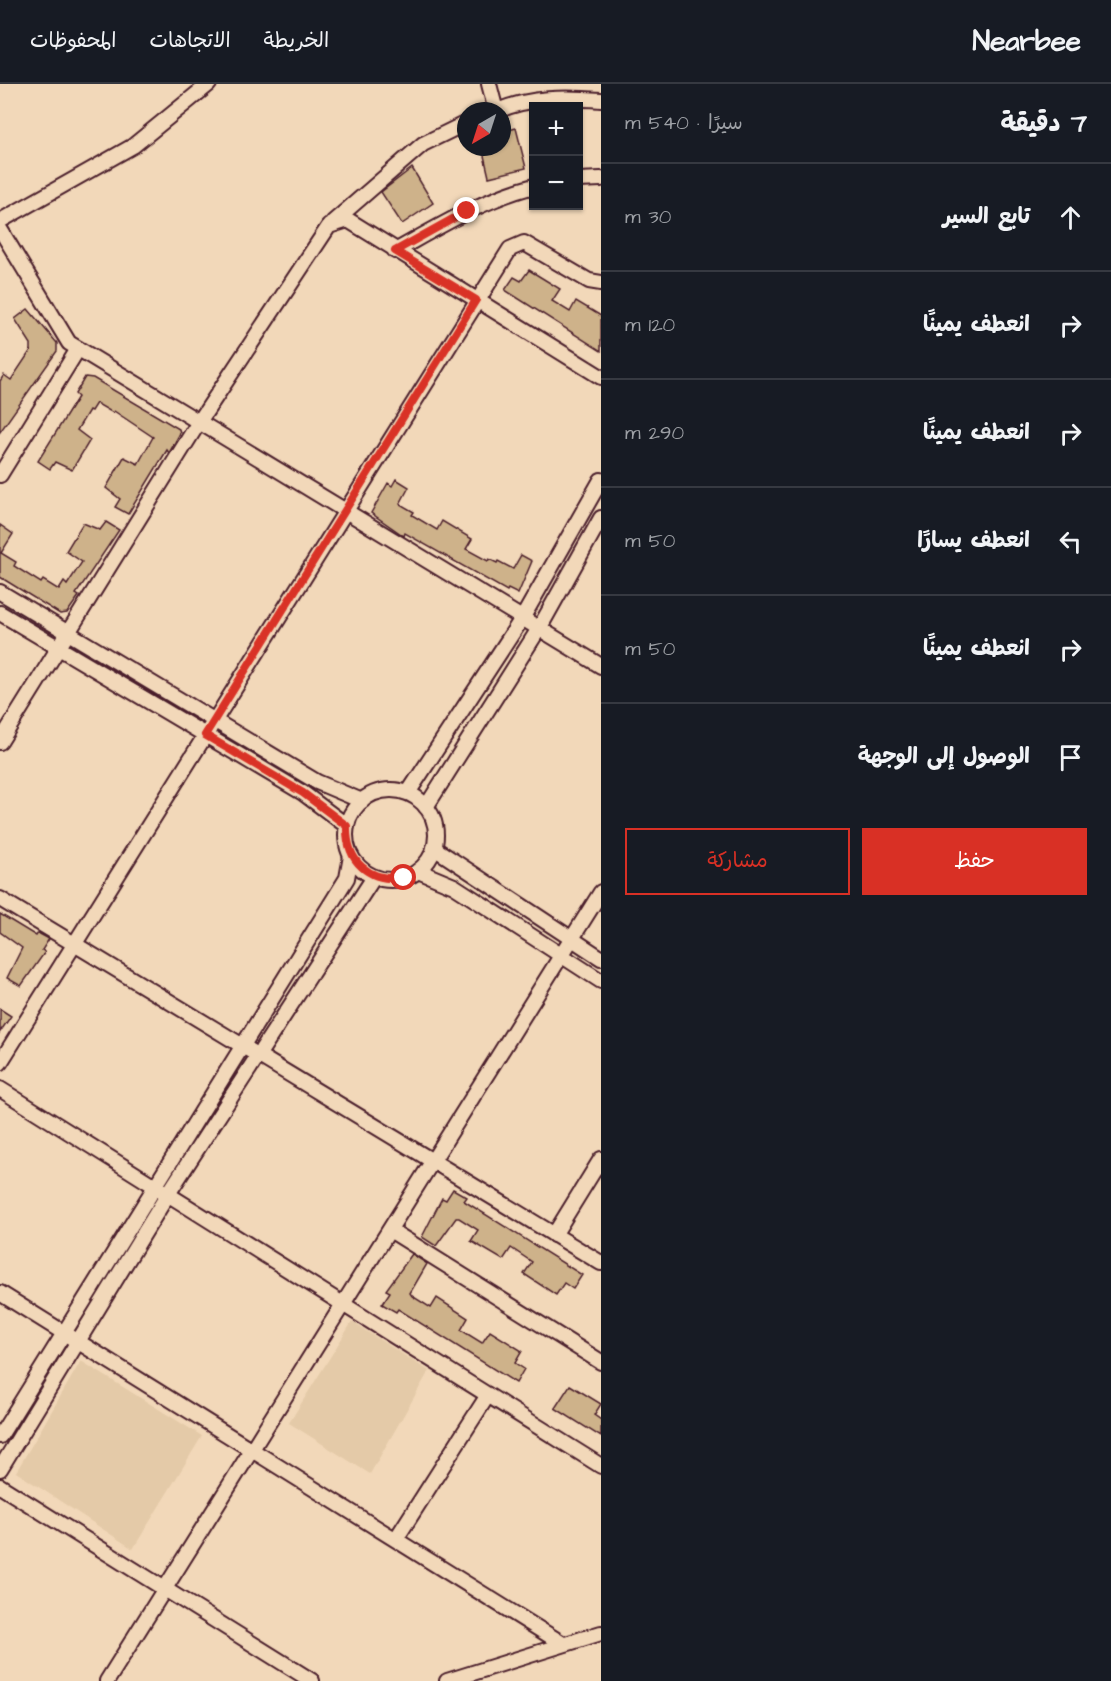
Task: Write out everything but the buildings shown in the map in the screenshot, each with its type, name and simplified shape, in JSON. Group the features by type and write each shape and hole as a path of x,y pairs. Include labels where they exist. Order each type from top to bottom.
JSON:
{"street":[{"path":"0,221 140,142 209,84"},
{"path":"489,84 494,102"},
{"path":"511,105 543,99 601,100"},
{"path":"0,742 70,633 199,422 329,226 423,144 457,127"},
{"path":"583,180 601,179"},
{"path":"395,251 467,211 507,193 529,187"},
{"path":"329,226 348,220 601,377"},
{"path":"0,229 69,343 524,617 601,666"},
{"path":"0,1063 510,249 524,243 589,281 601,283"},
{"path":"0,475 5,455 78,349"},
{"path":"408,793 524,617 601,480"},
{"path":"426,807 540,627 601,518"},
{"path":"0,592 317,782 362,801"},
{"path":"0,613 303,793 347,826"},
{"path":"383,790 408,793 426,807 433,819 436,833 434,848 428,861 418,872 404,878 389,880 374,877 361,868 351,856 346,842 347,826 352,812 362,801 383,790"},
{"path":"434,848 601,958"},
{"path":"0,1436 347,878 351,856"},
{"path":"418,872 454,886 601,981"},
{"path":"0,1469 168,1194 374,877"},
{"path":"107,1681 601,892"},
{"path":"0,899 601,1263"},
{"path":"0,1089 601,1466"},
{"path":"554,1235 601,1159"},
{"path":"390,1230 601,1362"},
{"path":"0,1293 563,1644"},
{"path":"396,1539 488,1395"},
{"path":"0,1486 312,1681"},
{"path":"447,1681 601,1633"}],"shaded area":[{"path":"352,1322 429,1371 370,1474 289,1423"},
{"path":"81,1361 202,1436 133,1549 16,1472"}],"route":[{"path":"404,878 389,880 374,877 361,868 351,856 346,842 347,826 303,793 205,735 476,300 395,251 467,211"}]}
